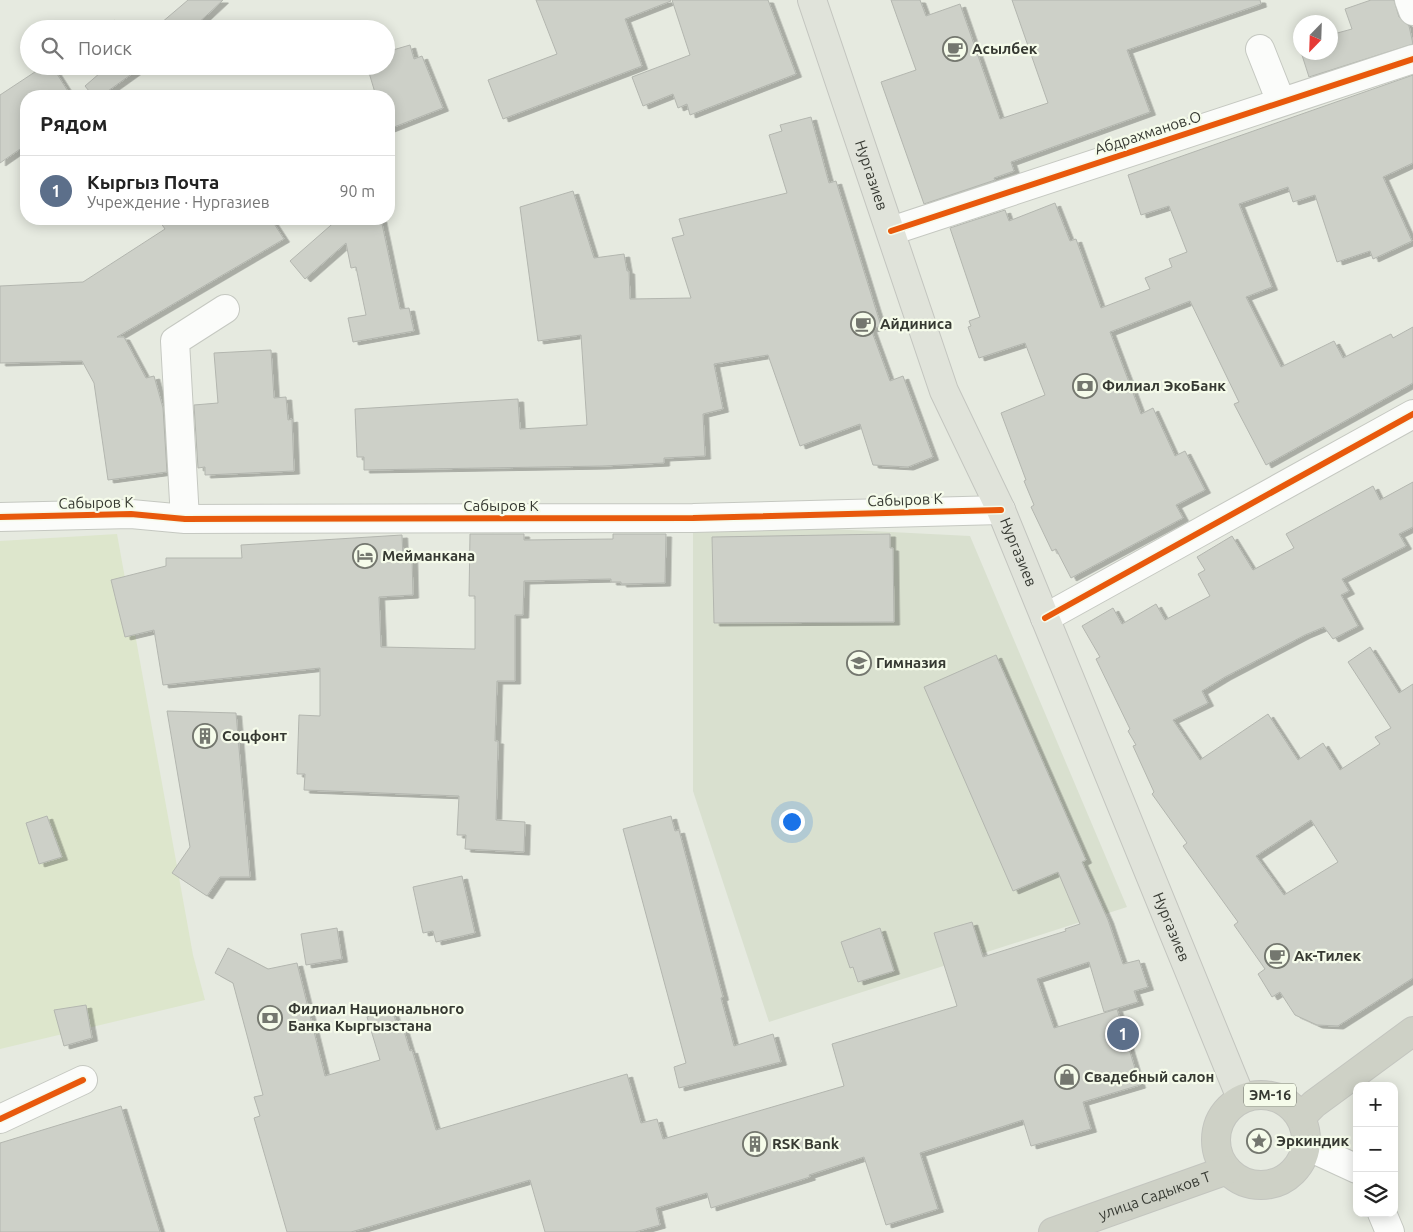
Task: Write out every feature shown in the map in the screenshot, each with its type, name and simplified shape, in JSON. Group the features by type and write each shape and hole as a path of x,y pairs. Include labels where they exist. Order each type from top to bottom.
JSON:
{"highway":[{"name":"ЭМ-16","path":"1301,1117 1314,1104 1413,1031"},
{"name":"ЭМ-16","path":"1227,1170 1219,1158 1216,1144 1217,1129 1223,1116 1241,1098 1270,1095 1293,1107 1301,1117 1306,1130 1307,1146"},
{"path":"1227,1170 1239,1180 1253,1185 1268,1186 1282,1181 1294,1172 1303,1160 1307,1146"},
{"name":"улица Садыков Т","path":"1054,1232 1227,1170"}],"main road":[{"name":"Нургазиев","path":"812,0 944,390 1001,510 1241,1098"}],"street":[{"path":"1409,0 1413,11"},
{"path":"1260,49 1281,102"},
{"name":"Абдрахманов.О","path":"891,231 1413,59"},
{"path":"185,519 175,341 225,310"},
{"path":"1045,618 1413,414"},
{"name":"Сабыров К","path":"0,517 131,514 185,519 693,518 1001,510"},
{"path":"0,1119 82,1080"},
{"path":"1307,1146 1353,1167"},
{"path":"1384,1217 1390,1232"}],"shaded area":[{"name":"Гимназия","path":"693,522 970,536 1127,907 769,1022 693,791"},
{"path":"117,534 193,955 205,1000 0,1049 0,541"}],"building":[{"path":"188,0 223,0 202,20 165,20"},
{"path":"536,0 671,1 625,19 642,66 503,119 488,80 557,54"},
{"path":"672,0 768,0 796,74 690,115 687,104 678,108 673,94 643,106 632,77 690,55"},
{"path":"891,0 920,0 926,16 960,4 1000,119 1048,103 1012,0 1260,0 1261,4 1127,50 1150,112 1011,162 1014,171 994,178 995,180 924,204 881,82 916,70"},
{"path":"1371,0 1394,0 1399,17 1409,26 1413,44 1309,77 1304,60 1338,60 1338,33 1352,29 1345,9"},
{"path":"410,45 414,59 422,56 443,108 395,127 395,90 374,90 370,75 395,75 395,49"},
{"path":"30,75 58,75 67,90 20,90 20,149 0,163 0,95"},
{"path":"98,75 130,75 109,90 88,90 85,86"},
{"path":"1413,75 1413,163 1383,177 1412,241 1373,259 1370,251 1337,262 1315,195 1293,202 1288,187 1239,204 1272,287 1246,297 1281,367 1334,341 1343,358 1391,334 1393,338 1413,327 1413,383 1266,465 1234,404 1239,402 1190,301 1110,332 1141,414 1153,408 1175,456 1185,451 1205,490 1176,505 1183,518 1071,578 1056,549 1052,551 1031,507 1034,505 1001,413 1045,395 1025,343 979,358 968,327 971,326 969,321 980,317 950,228 1005,210 1009,221 1055,203 1070,241 1076,239 1101,308 1150,289 1145,278 1172,267 1169,259 1187,252 1169,206 1141,215 1128,175"},
{"path":"811,117 829,183 836,181 881,326 871,329 890,381 903,376 933,457 908,467 873,465 860,424 800,446 768,355 714,364 723,409 703,414 705,456 664,458 664,463 603,466 364,470 364,457 357,457 355,409 518,399 520,429 587,425 581,335 538,341 520,207 573,191 594,258 624,254 627,271 629,271 630,299 691,298 672,238 684,235 679,219 787,193 769,135 782,131 780,125"},
{"path":"162,225 275,225 284,239 117,337 124,337 146,378 154,376 163,408 167,472 108,480 94,383 82,361 0,363 0,286 83,282 165,229"},
{"path":"331,225 382,225 400,309 409,308 414,331 353,342 348,318 366,315 356,267 351,268 346,243 305,279 290,261"},
{"path":"271,350 274,398 286,397 288,420 292,419 294,471 205,475 205,467 198,468 194,405 218,403 214,353"},
{"path":"1413,482 1413,527 1399,534 1406,546 1342,579 1349,591 1341,595 1358,626 1333,639 1324,627 1305,635 1202,691 1208,703 1173,720 1200,760 1268,714 1298,760 1323,743 1340,770 1380,744 1375,737 1391,728 1348,662 1370,647 1399,693 1413,684 1413,978 1338,1026 1317,1025 1295,1015 1280,992 1272,997 1258,974 1265,969 1234,925 1238,922 1183,846 1187,843 1152,794 1154,792 1133,746 1136,745 1128,731 1130,729 1096,659 1100,657 1082,626 1113,608 1122,624 1156,604 1165,620 1210,596 1198,574 1205,570 1197,557 1232,536 1253,570 1294,548 1286,534 1373,486 1380,500","holes":["1311,820 1338,862 1284,895 1256,856"]},
{"path":"470,534 524,534 524,540 613,539 613,534 666,534 665,583 621,584 621,582 611,582 611,579 524,581 523,615 515,615 515,681 497,681 495,741 498,741 496,820 525,822 524,852 465,849 466,835 457,835 459,796 304,790 305,774 297,774 299,715 320,716 320,668 163,685 154,630 125,637 111,580 166,566 166,558 242,558 241,545 402,535 403,559 412,558 413,595 379,597 381,647 475,649 475,596 469,596"},
{"path":"890,534 890,548 893,548 894,622 714,623 712,537"},
{"path":"996,655 1086,860 1082,862 1108,920 1123,964 1139,960 1148,987 1134,991 1138,1002 1104,1012 1089,962 1037,979 1054,1028 1117,1009 1140,1085 1083,1102 1091,1129 1031,1146 1023,1120 920,1153 938,1209 886,1225 864,1157 809,1175 810,1177 711,1208 707,1193 656,1208 660,1225 635,1232 545,1232 530,1180 351,1232 287,1232 254,1118 260,1116 254,1097 263,1095 233,983 215,973 228,948 268,969 297,963 325,1076 380,1060 367,1017 392,1009 396,1022 401,1021 410,1051 412,1050 436,1130 627,1074 641,1123 657,1119 663,1139 844,1086 832,1044 957,1006 934,933 972,922 983,957 1066,931 1065,929 1080,924 1058,872 1013,891 924,687"},
{"path":"167,711 236,713 250,877 220,877 207,896 172,873 190,847"},
{"path":"47,816 62,857 39,864 26,823"},
{"path":"671,816 675,831 679,830 734,1046 773,1034 781,1062 679,1088 674,1067 686,1063 623,829"},
{"path":"462,876 475,933 436,942 433,931 423,933 413,887"},
{"path":"337,928 342,959 306,965 301,934"},
{"path":"880,928 894,971 858,982 853,967 850,968 841,942"},
{"path":"86,1005 92,1038 64,1046 54,1010"},
{"path":"121,1106 160,1232 0,1232 0,1143"}],"cycle path":[{"path":"891,231 1413,59"},
{"path":"1045,618 1413,414"},
{"path":"0,517 131,514 185,519 693,518 1001,510"},
{"path":"0,1119 83,1080"}],"place":[{"name":"Асылбек","path":"955,49"},
{"name":"Айдиниса","path":"863,324"},
{"name":"Филиал ЭкоБанк","path":"1085,386"},
{"name":"Мейманкана","path":"365,556"},
{"name":"Гимназия","path":"859,663"},
{"name":"Соцфонт","path":"205,736"},
{"name":"Ак-Тилек","path":"1277,956"},
{"name":"Филиал Национального Банка Кыргызстана","path":"270,1018"},
{"name":"Кыргыз Почта","path":"1123,1034"},
{"name":"Cвадебный салон","path":"1067,1077"},
{"name":"Эркиндик","path":"1259,1141"},
{"name":"RSK Bank","path":"755,1144"}]}
